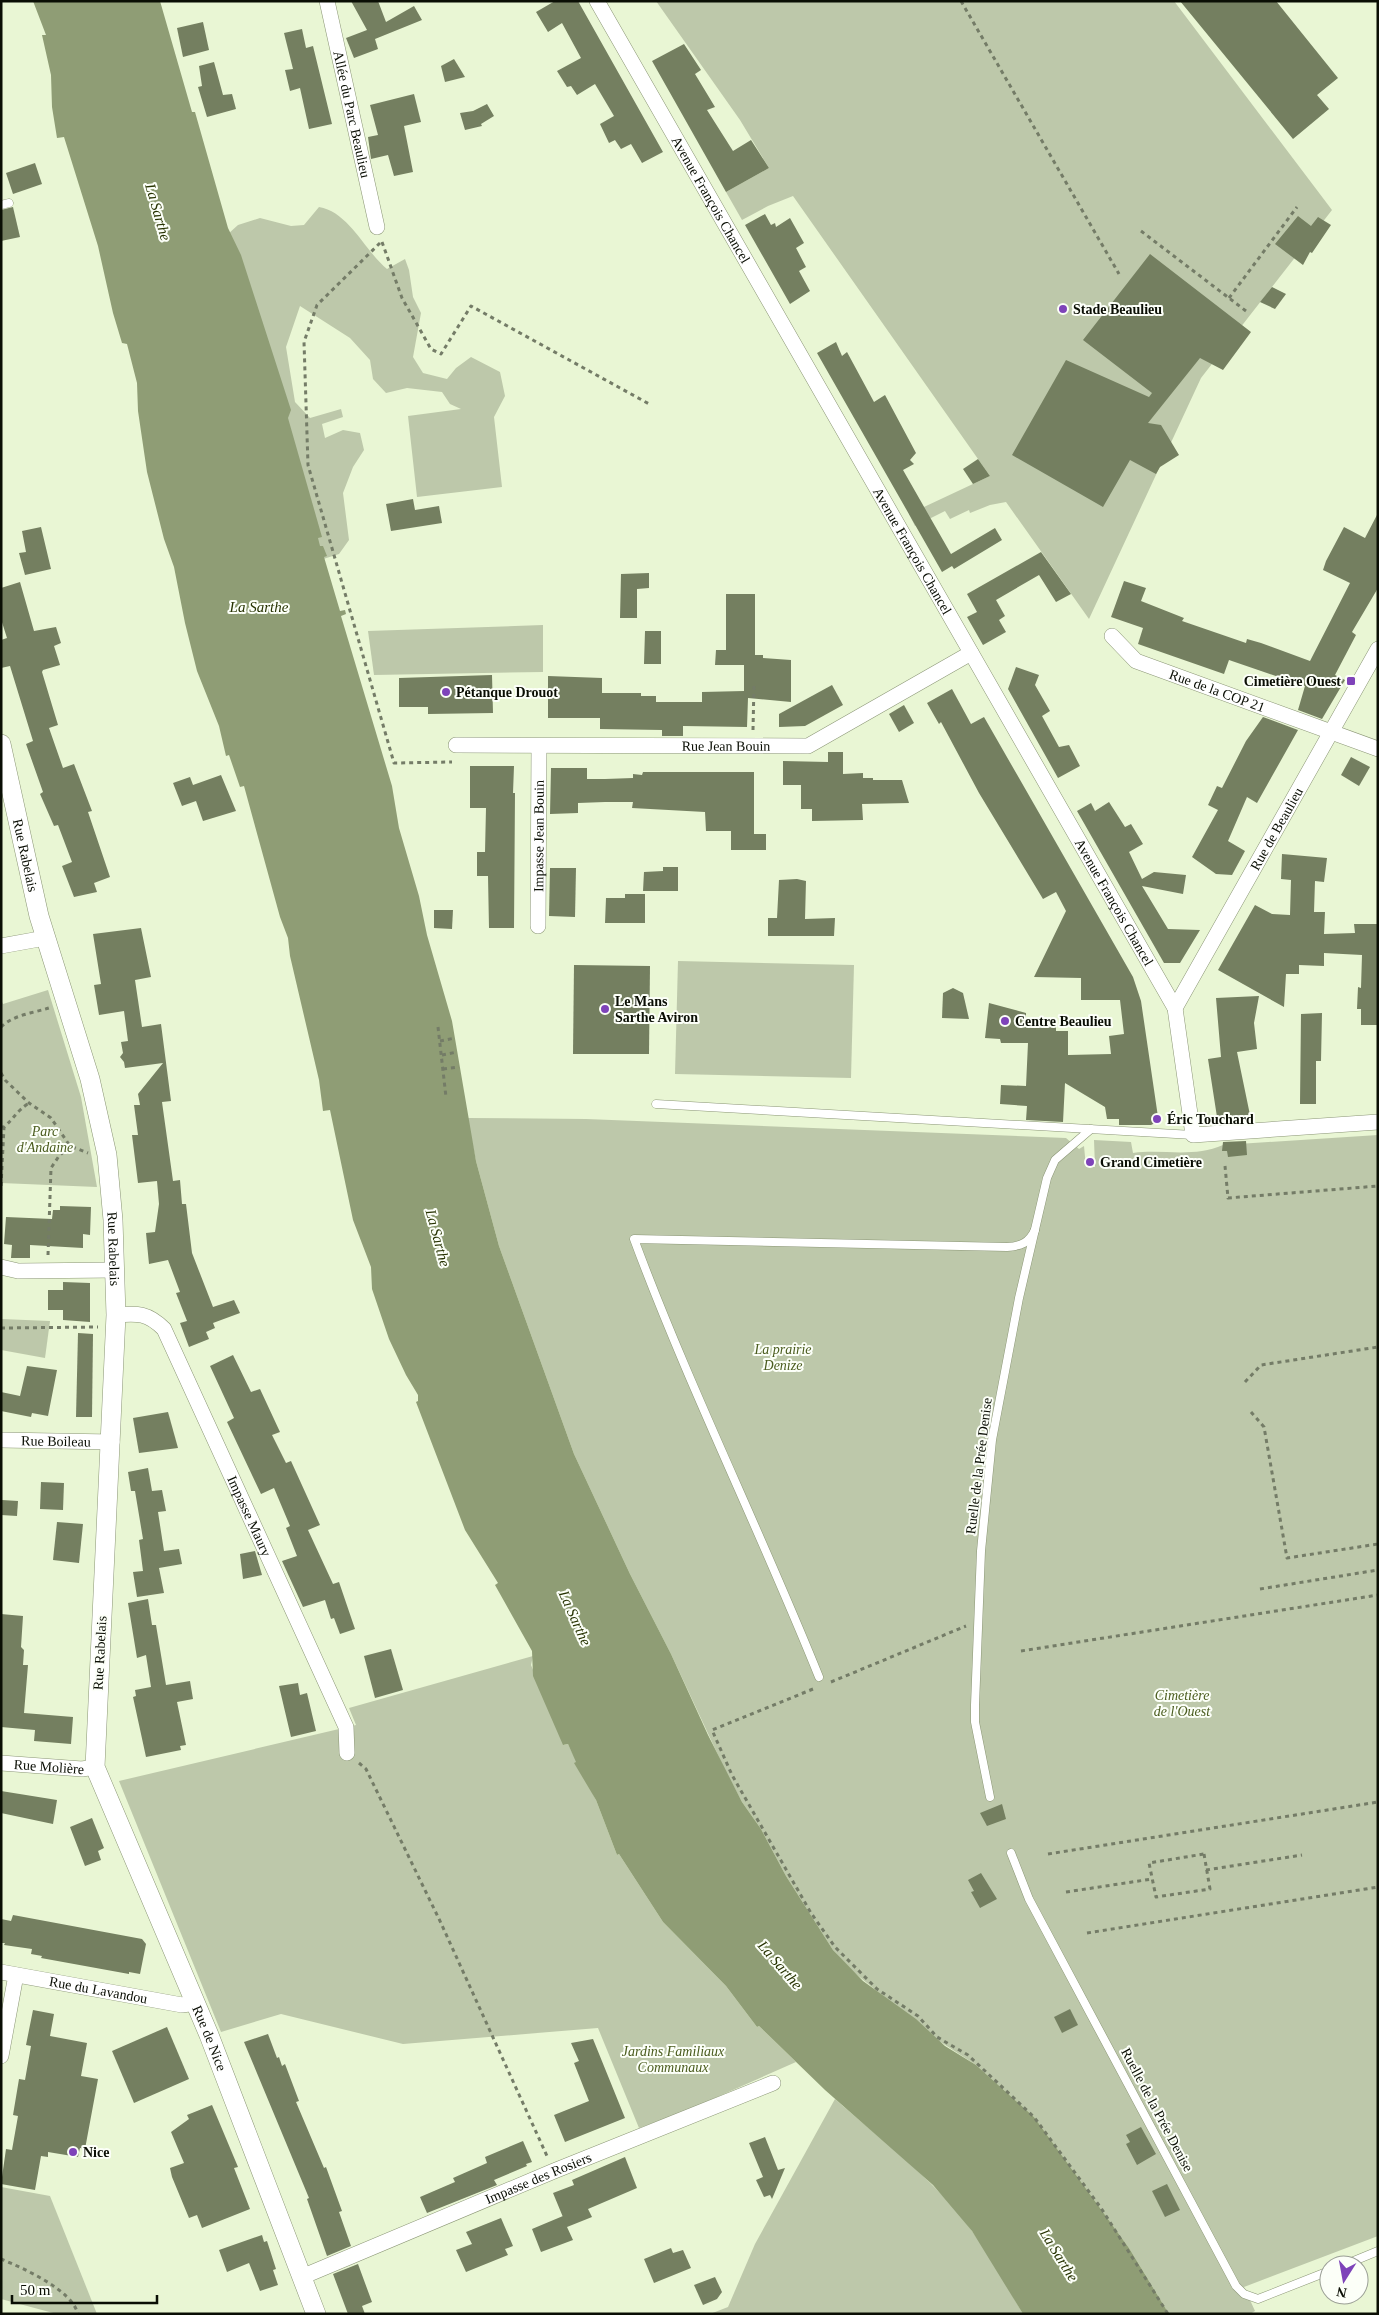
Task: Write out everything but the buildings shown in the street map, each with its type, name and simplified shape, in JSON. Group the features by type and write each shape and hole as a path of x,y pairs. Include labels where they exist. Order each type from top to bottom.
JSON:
{"street":[{"name":"Allée du Parc Beaulieu","path":"327,1 380,234"},
{"name":"Avenue François Chancel","path":"598,1 1175,1008 1193,1135"},
{"name":"Rue de la COP 21","path":"1112,636 1136,661 1378,749"},
{"name":"Rue de Beaulieu","path":"1175,1008 1378,649"},
{"name":"Rue Jean Bouin","path":"456,745 808,746 971,653"},
{"name":"Rue Rabelais","path":"1,744 38,916 90,1079 106,1155 115,1270 116,1321 112,1442 95,1767"},
{"name":"Impasse Jean Bouin","path":"538,926 539,746"},
{"path":"1,946 45,938"},
{"path":"1193,1135 1378,1122"},
{"path":"1,1267 18,1271 115,1270"},
{"name":"Impasse Maury","path":"116,1321 132,1314 153,1318 164,1329 346,1726 347,1753"},
{"name":"Rue Boileau","path":"1,1440 112,1442"},
{"name":"Rue Molière","path":"1,1763 82,1769 95,1767"},
{"name":"Rue de Nice","path":"95,1767 196,2003 304,2276 316,2314"},
{"path":"1,2056 8,1974"},
{"name":"Rue du Lavandou","path":"8,1974 182,2005 196,2003"},
{"name":"Impasse des Rosiers","path":"304,2276 554,2171 772,2083"}],"lane":[{"path":"656,1104 1193,1135"},
{"name":"Ruelle de la Prée Denise","path":"990,1798 975,1722 981,1551 992,1440 1019,1298 1047,1178 1055,1160 1091,1129"},
{"path":"819,1677 782,1585 657,1300 634,1239 1007,1247 1017,1246 1030,1240 1035,1230"},
{"name":"Ruelle de la Prée Denise","path":"1011,1852 1029,1899 1236,2286 1247,2296 1258,2299 1319,2275"}],"path":[{"path":"961,1 1119,274"},
{"path":"1228,298 1297,207"},
{"path":"1141,231 1246,311"},
{"path":"456,745 455,762 394,763 308,465 304,342 317,305 380,234 402,298 431,349 441,354 471,306 651,404"},
{"path":"752,746 754,684"},
{"path":"1,1027 6,1022 20,1016 66,1004"},
{"path":"438,1027 446,1097"},
{"path":"440,1041 455,1038"},
{"path":"442,1055 457,1052"},
{"path":"443,1069 459,1067"},
{"path":"1,1073 5,1080 29,1103 51,1118 70,1146 84,1153 106,1155"},
{"path":"1,1186 3,1127 10,1122 16,1111 29,1103"},
{"path":"47,1271 51,1168 70,1146"},
{"path":"1225,1166 1228,1198 1378,1186"},
{"path":"1,1328 116,1321"},
{"path":"1245,1382 1261,1365 1378,1347"},
{"path":"1251,1412 1264,1426 1287,1558 1378,1544"},
{"path":"1260,1589 1378,1570"},
{"path":"1021,1651 1378,1595"},
{"path":"978,1621 712,1730 732,1775 811,1912 835,1947 877,1989 918,2016 937,2037 968,2055 1034,2117 1100,2208 1168,2314"},
{"path":"347,1753 366,1769 440,1921 554,2171"},
{"path":"1048,1854 1378,1802"},
{"path":"1204,1854 1206,1870 1210,1889 1156,1897 1149,1862 1204,1854"},
{"path":"1206,1870 1302,1855"},
{"path":"1066,1892 1152,1879"},
{"path":"1087,1933 1378,1887"},
{"path":"1,2259 38,2274 76,2305 78,2314"}],"green space":[{"name":"Stade Beaulieu","path":"656,1 1174,1 1332,210 1201,378 1089,619 1006,502 990,505 970,513 969,510 950,519 945,511 915,526 909,514 990,476 793,196 768,206 742,220 726,192 769,168 740,120"},
{"path":"319,207 330,210 348,224 387,269 405,259 409,270 413,297 421,313 413,357 423,373 447,379 456,368 471,357 500,372 505,396 494,417 502,487 417,497 408,416 461,409 450,404 442,392 407,388 386,393 373,379 370,360 350,338 300,306 286,347 295,402 310,418 341,409 343,417 322,424 325,438 343,430 360,433 364,450 353,467 343,493 349,540 339,554 317,561 218,243 238,225 260,218 291,226 304,225"},
{"path":"543,625 543,672 374,675 368,631"},
{"path":"678,961 854,965 851,1078 675,1074"},
{"name":"Parc d'Andaine","path":"48,990 81,1097 97,1187 1,1183 1,1000 3,1004"},
{"path":"467,1118 586,1119 1066,1138 1079,1149 1084,1146 1086,1167 1095,1167 1094,1140 1131,1142 1133,1153 1190,1152 1212,1149 1223,1145 1378,1135 1378,2236 1328,2255 1319,2255 1319,2258 1244,2287 1255,2311 1250,2314 1169,2314 1129,2248 1034,2117 976,2065 936,2039 851,1970 833,1950 786,1876 761,1829 742,1802 725,1770 574,1454 499,1246 476,1161"},
{"path":"1,1319 50,1321 45,1358 1,1350"},
{"name":"Jardins Familiaux Communaux","path":"533,1656 531,1665 564,1745 568,1744 596,1800 617,1855 619,1854 663,1922 726,1986 757,2027 759,2026 796,2062 690,2109 639,2128 598,2028 403,2044 281,2014 221,2032 119,1781 356,1725 349,1708"},
{"path":"835,2099 915,2168 959,2214 1001,2275 1023,2314 710,2314 728,2307 755,2244"},
{"path":"1,2187 50,2196 97,2314 57,2314 1,2299"}],"water":[{"name":"La Sarthe","path":"33,1 160,1 192,112 195,112 228,228 241,255 291,410 288,418 322,537 318,538 320,546 323,546 327,556 324,557 340,611 345,610 346,614 341,616 392,786 399,828 452,1021 476,1161 499,1246 574,1454 708,1735 742,1802 761,1829 786,1876 833,1950 863,1981 916,2019 945,2046 976,2065 1034,2117 1129,2248 1169,2314 1023,2314 972,2231 933,2185 825,2090 759,2026 757,2027 726,1986 663,1922 619,1854 617,1855 596,1800 574,1763 576,1762 568,1744 563,1745 533,1676 532,1651 495,1585 498,1583 465,1530 416,1402 418,1401 418,1395 389,1339 372,1289 371,1267 353,1220 330,1110 323,1111 319,1080 290,956 288,938 280,917 244,786 240,787 229,755 226,756 219,726 197,671 174,567 164,539 147,472 138,411 137,383 127,344 122,343 113,313 98,246 64,137 57,138 52,107 51,75 42,35 46,35"}],"place":[{"name":"Stade Beaulieu","path":"1063,309"},
{"name":"Cimetière Ouest","path":"1351,681"},
{"name":"Pétanque Drouot","path":"446,692"},
{"name":"Le Mans Sarthe Aviron","path":"605,1009"},
{"name":"Centre Beaulieu","path":"1005,1021"},
{"name":"Éric Touchard","path":"1157,1119"},
{"name":"Grand Cimetière","path":"1090,1162"},
{"name":"Nice","path":"73,2152"}],"park label":[{"name":"La prairie Denize","path":"783,1358"},
{"name":"Cimetière de l'Ouest","path":"1182,1704"}]}
